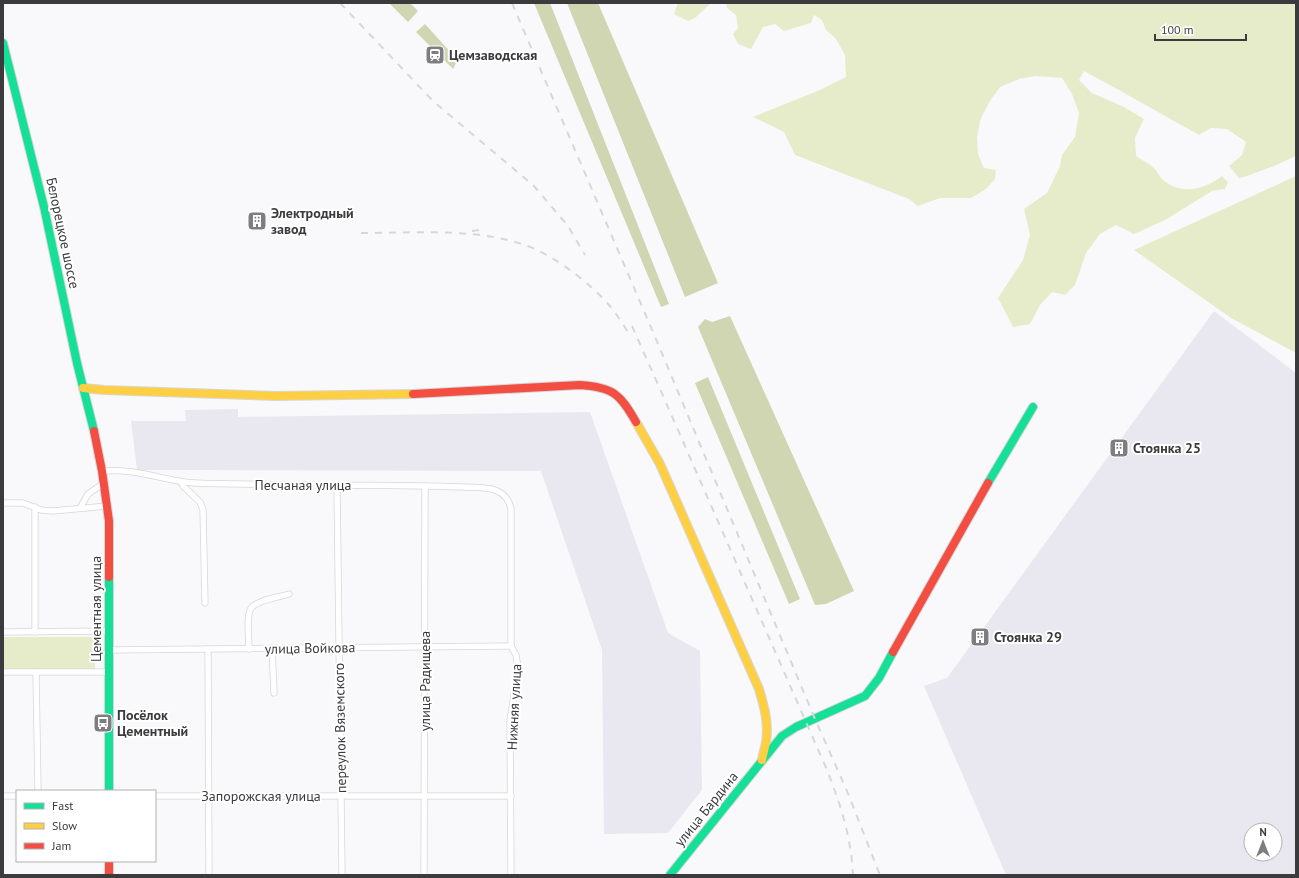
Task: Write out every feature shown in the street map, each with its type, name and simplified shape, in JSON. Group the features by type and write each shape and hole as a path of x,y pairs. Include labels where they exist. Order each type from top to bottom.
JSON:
{"street":[{"name":"Белорецкое шоссе","path":"3,43 44,206 94,429"},
{"path":"84,388 276,396 405,394 580,385 596,386 607,389 618,396 633,417 660,464 752,672 763,700 767,720 766,742 762,760"},
{"name":"улица Бардина","path":"670,875 782,736 796,727 851,704 865,696 879,678 971,513 1033,407"},
{"name":"Цементная улица","path":"94,429 109,520 109,790"},
{"name":"Песчаная улица","path":"102,471 129,471 181,482 260,486 424,486 487,488 504,494"},
{"path":"181,482 182,486 200,502 203,510 205,603"},
{"path":"80,508 88,494 104,483"},
{"name":"переулок Вяземского","path":"337,486 342,875"},
{"name":"улица Радищева","path":"424,486 424,875"},
{"name":"Нижняя улица","path":"504,494 509,501 511,508 511,646 516,655 518,668 510,721 511,875"},
{"path":"3,503 23,503 41,510 107,506"},
{"path":"35,507 35,632"},
{"path":"249,649 249,613 251,608 257,603 289,594"},
{"path":"3,632 109,632"},
{"name":"улица Войкова","path":"109,650 511,646"},
{"path":"272,648 274,693"},
{"path":"208,649 209,875"},
{"path":"3,672 109,672"},
{"path":"36,672 38,790"},
{"path":"3,796 16,796"},
{"name":"Запорожская улица","path":"156,796 511,796"},
{"path":"109,862 110,875"}],"shaded area":[{"path":"1214,311 1296,373 1296,875 1006,875 924,686 947,678"},
{"path":"238,409 238,417 590,412 668,633 700,651 702,790 668,833 604,834 602,650 541,471 137,470 131,421 186,421 185,410"}],"green space":[{"path":"389,3 410,3 418,11 408,22"},
{"path":"534,3 550,3 669,304 661,307"},
{"path":"567,3 598,3 718,283 685,297"},
{"path":"678,3 711,3 695,18 688,21 674,14"},
{"path":"726,3 1296,3 1296,156 1274,166 1239,178 1229,166 1242,155 1246,142 1227,129 1211,128 1199,135 1084,71 1079,80 1092,93 1124,107 1144,119 1135,138 1136,156 1154,168 1161,178 1168,184 1184,189 1200,188 1222,176 1228,182 1225,189 1212,191 1165,220 1134,234 1116,225 1100,234 1086,253 1075,285 1065,295 1052,292 1040,305 1030,324 1013,327 998,298 1023,260 1030,235 1024,209 1047,193 1060,166 1062,155 1075,137 1079,113 1072,94 1062,78 1035,76 1019,79 1000,87 990,101 981,118 977,136 978,154 984,168 996,170 995,179 986,189 971,198 940,198 918,206 909,199 795,155 784,132 753,117 820,90 846,77 845,55 836,39 826,30 822,20 814,15 811,23 784,31 775,24 763,27 751,49 738,44 733,34 738,28 736,15 727,8"},
{"path":"425,24 453,55 456,63 453,69 416,32"},
{"path":"1296,176 1296,353 1231,318 1134,250"},
{"path":"730,316 854,591 826,604 815,605 698,327 705,319 712,322"},
{"path":"708,377 800,599 789,604 695,383"},
{"path":"3,637 95,637 95,669 3,669"}],"railway":[{"path":"340,3 433,101 534,186 568,226 585,255"},
{"path":"512,3 653,332 815,719 847,791 880,875"},
{"path":"472,231 486,229"},
{"path":"361,233 463,233 503,239 533,248 569,269 591,287 609,305 628,332"},
{"path":"632,326 827,770 837,796 848,834 853,875"}],"traffic: fast":[{"path":"3,43 44,207 77,363 94,431"},
{"path":"988,483 1033,407"},
{"path":"109,577 109,790"},
{"path":"670,875 782,736 796,727 865,696 879,678 893,652"}],"traffic: slow":[{"path":"83,388 276,396 413,394"},
{"path":"636,422 660,464 759,689 767,728 762,760"}],"traffic: jam":[{"path":"413,394 580,385 591,386 608,390 614,394 625,405 636,422"},
{"path":"94,431 102,471 109,521 109,577"},
{"path":"893,652 988,483"},
{"path":"109,862 109,875"}],"place":[{"name":"Цемзаводская","path":"435,55"},
{"name":"Электродный завод","path":"257,221"},
{"name":"Стоянка 25","path":"1119,448"},
{"name":"Стоянка 29","path":"980,637"},
{"name":"Посёлок Цементный","path":"103,723"}]}
